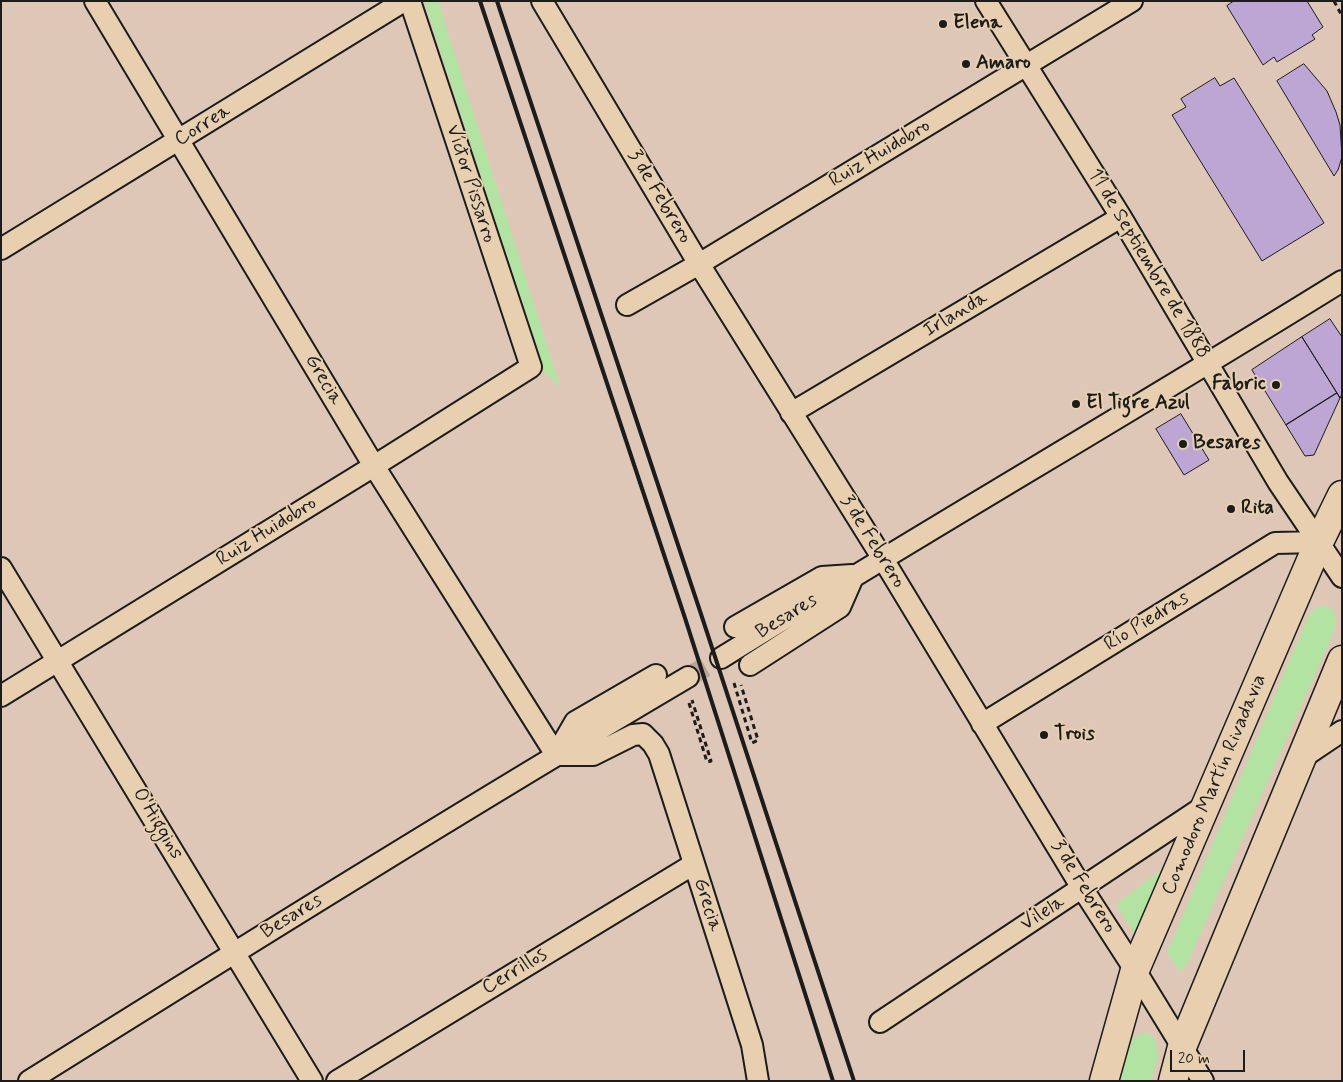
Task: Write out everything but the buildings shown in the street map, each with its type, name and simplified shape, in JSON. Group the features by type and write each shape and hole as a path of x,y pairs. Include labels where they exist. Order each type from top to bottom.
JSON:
{"street":[{"name":"Grecia","path":"95,1 374,466 556,755 593,755 633,735 643,734 654,744 659,754 752,1045 758,1081"},
{"name":"Correa","path":"1,249 404,1"},
{"name":"Víctor Pissarro","path":"410,1 531,367"},
{"name":"3 de Febrero","path":"542,1 699,264 883,558 1082,888 1203,1081"},
{"name":"11 de Septiembre de 1888","path":"986,1 1120,217 1278,482 1342,577"},
{"name":"Ruiz Huidobro","path":"627,305 699,264 1132,1"},
{"name":"Irlanda","path":"791,413 1120,217"},
{"name":"Besares","path":"721,658 854,575 1209,364 1342,281"},
{"name":"Ruiz Huidobro","path":"1,696 59,662 531,367"},
{"name":"Comodoro Martín Rivadavia","path":"1104,1081 1135,970 1319,542 1342,495"},
{"name":"Río Piedras","path":"982,724 1275,543 1319,542"},
{"name":"O'Higgins","path":"1,568 312,1081"},
{"name":"Besares","path":"735,627 822,577 854,575"},
{"name":"Besares","path":"750,665 840,606 854,575"},
{"path":"1173,1081 1182,1048 1342,660"},
{"name":"Besares","path":"556,755 575,722 656,675"},
{"name":"Besares","path":"29,1081 234,952 556,755 689,690"},
{"path":"1302,758 1342,731"},
{"name":"Vilela","path":"880,1022 1206,805"},
{"name":"Cerrillos","path":"337,1081 694,864"}],"path":[{"path":"1334,1 1342,16"},
{"path":"732,676 752,743 758,740 740,682"},
{"path":"689,690 712,761 707,762 689,690"}],"green space":[{"path":"424,1 438,1 560,386 544,372"},
{"path":"1319,606 1330,607 1336,616 1334,631 1187,964 1183,970 1178,969 1167,953 1309,614"},
{"path":"1168,865 1139,941 1116,904"},
{"path":"1147,1032 1156,1040 1158,1058 1151,1081 1118,1081 1129,1042 1140,1034"}],"tunnel":[{"path":"688,677 721,658"}],"railway":[{"path":"480,1 685,618 833,1081"},
{"path":"497,1 854,1081"}],"place":[{"name":"Elena","path":"943,24"},
{"name":"Amaro","path":"966,64"},
{"name":"Fabric","path":"1276,385"},
{"name":"El Tigre Azul","path":"1076,404"},
{"name":"Besares","path":"1183,444"},
{"name":"Rita","path":"1231,509"},
{"name":"Trois","path":"1044,735"}]}
